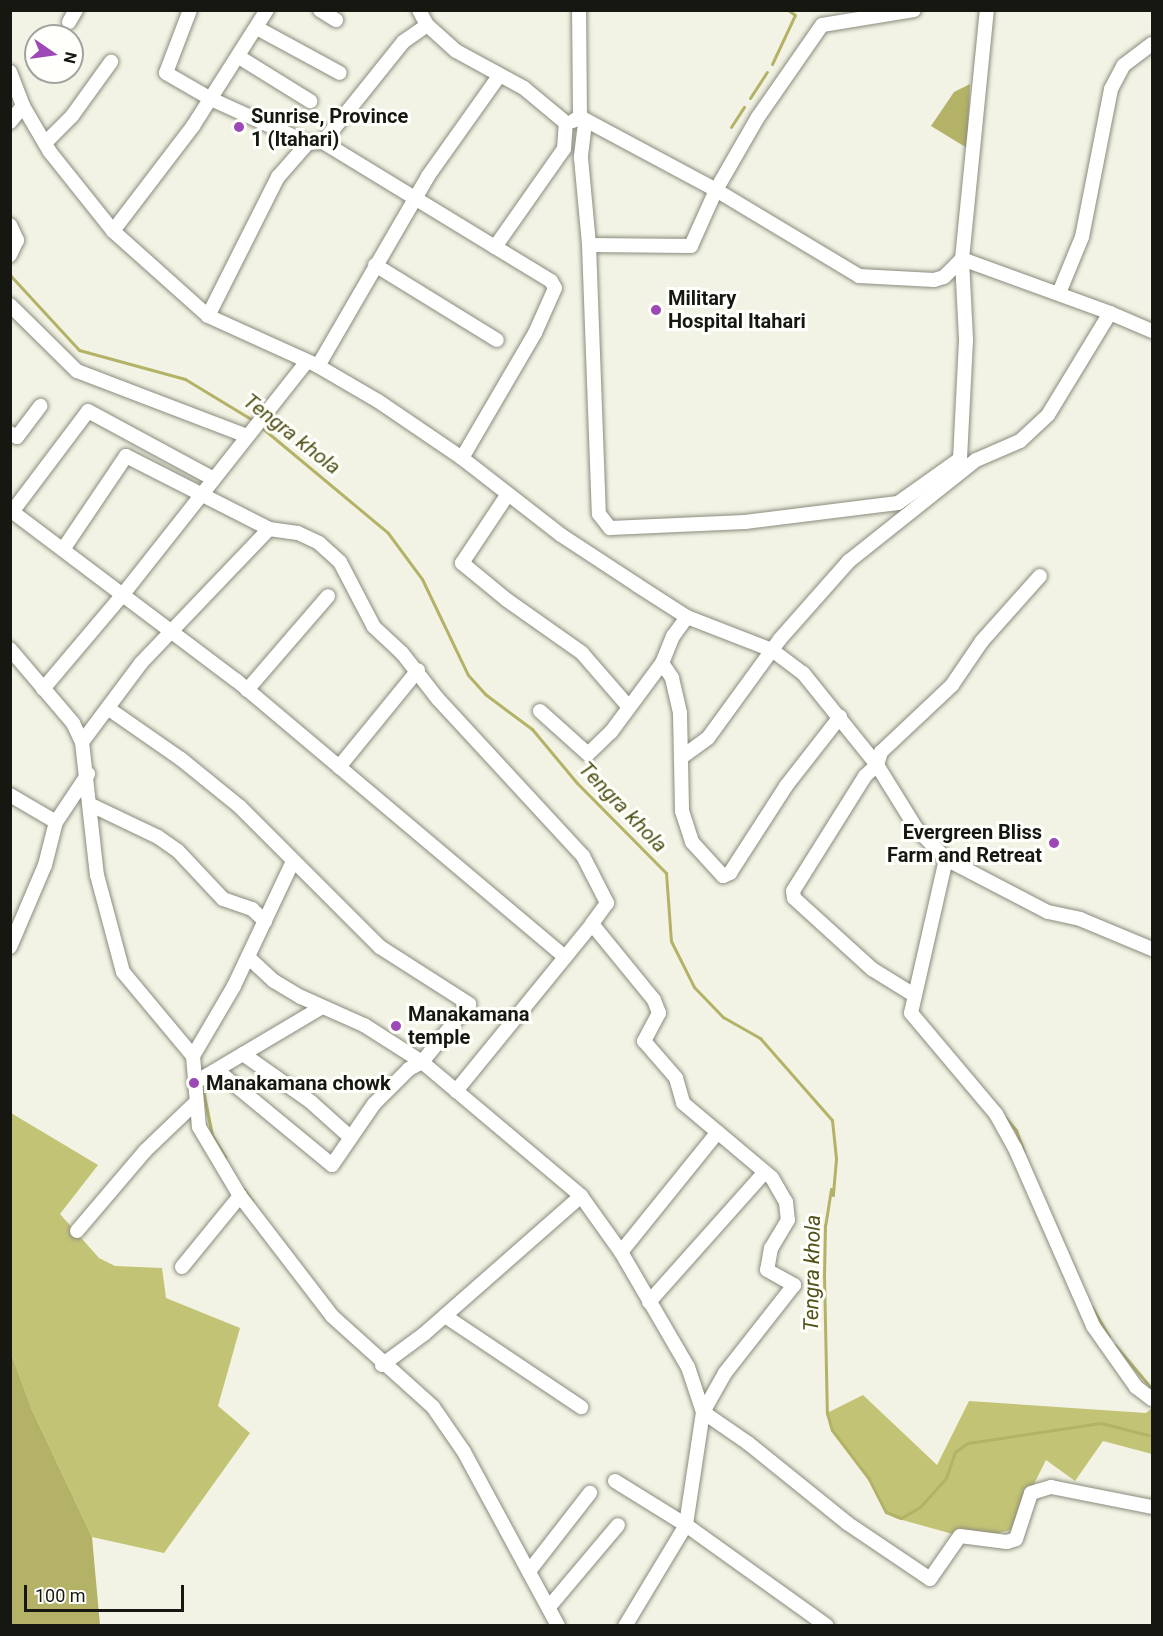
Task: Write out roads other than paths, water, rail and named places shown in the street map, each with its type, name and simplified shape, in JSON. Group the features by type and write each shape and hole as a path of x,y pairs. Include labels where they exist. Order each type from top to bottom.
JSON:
{"street":[{"path":"190,10 166,74 211,99 308,143 323,142 552,282 555,288 535,333 462,458"},
{"path":"113,231 211,99 267,10"},
{"path":"320,10 336,20"},
{"path":"418,10 427,25 456,51 524,88 566,123 583,120 652,152 859,276 934,280 944,277 962,259"},
{"path":"579,10 583,120 581,158 589,245 599,514 605,525 615,529 746,522 898,503 960,459 966,339 962,259 987,10"},
{"path":"589,245 691,246 716,190 758,117 822,25 914,10"},
{"path":"323,142 403,42 427,25"},
{"path":"257,28 340,73"},
{"path":"1059,292 1082,237 1115,76 1152,44"},
{"path":"239,57 309,101"},
{"path":"45,143 72,116 111,62"},
{"path":"10,72 22,106 45,143 113,231 208,315 313,363 462,458 561,535 687,617 772,650 803,673 840,717 877,765 916,828 946,859 1048,912 1080,919 1152,949"},
{"path":"43,688 123,593 273,403 313,363 414,199 499,76"},
{"path":"10,122 22,106"},
{"path":"495,247 564,149 566,123"},
{"path":"208,315 273,186 308,143"},
{"path":"10,225 13,252"},
{"path":"962,259 1059,292 1152,331"},
{"path":"375,265 497,340"},
{"path":"10,305 77,371 247,436"},
{"path":"683,756 708,738 772,650 849,561 976,460 1020,441 1048,415 1110,313"},
{"path":"10,433 17,437 40,406"},
{"path":"214,479 87,411 11,511 172,629 565,957"},
{"path":"64,548 126,456 269,529 298,533 319,543 340,562 374,627 418,670 438,699 583,856 607,903 456,1091"},
{"path":"508,494 462,563 507,600 582,653 627,705"},
{"path":"82,742 110,708 141,663 269,529"},
{"path":"914,995 872,969 794,898 793,891 805,867 877,765 881,752 952,685 982,641 1040,576"},
{"path":"247,690 328,596"},
{"path":"540,711 588,754 611,732 627,705 662,663 673,636 687,617"},
{"path":"10,650 73,723 82,742 88,774 97,875 123,972 193,1056"},
{"path":"662,663 672,678 680,712 683,756 682,802 686,829 692,842 723,876 730,873 786,786 840,717"},
{"path":"339,767 418,670"},
{"path":"110,708 231,800 381,947 469,1004 422,1062 385,1092 350,1137 332,1165 219,1072"},
{"path":"10,947 24,919 45,865 56,822 88,774"},
{"path":"10,795 56,822"},
{"path":"91,805 158,837 178,851 223,898 252,909 265,921"},
{"path":"946,859 911,1013 996,1114 1015,1148 1093,1326 1136,1388 1152,1399"},
{"path":"293,861 248,957 193,1056 195,1103 200,1127 240,1196 332,1316 382,1365 433,1407 464,1452 530,1570 558,1626"},
{"path":"10,913 24,919"},
{"path":"592,924 654,1000 659,1013 644,1041 676,1078 682,1103 765,1172 786,1202 788,1220 771,1248 767,1269 794,1286 725,1373 703,1412 686,1525 624,1626"},
{"path":"248,957 274,981 322,1007 363,1025 422,1062 581,1196 621,1252 688,1367 703,1412 748,1443 847,1523 930,1579 960,1536 1007,1542 1016,1539 1032,1493 1052,1487 1152,1507"},
{"path":"194,1083 219,1072 243,1054 322,1007"},
{"path":"243,1054 311,1102 350,1137"},
{"path":"77,1231 145,1151 195,1103"},
{"path":"621,1252 718,1132"},
{"path":"649,1302 765,1172"},
{"path":"182,1268 240,1196"},
{"path":"382,1365 445,1316 581,1196"},
{"path":"445,1316 581,1407"},
{"path":"615,1481 686,1525 826,1626"},
{"path":"530,1570 590,1493"},
{"path":"549,1607 618,1525"}],"waterway":[{"path":"772,64 795,15 788,10"},
{"path":"750,98 767,72"},
{"path":"731,127 744,107"},
{"name":"Tengra khola","path":"10,275 79,350 185,379 254,421"},
{"name":"Tengra khola","path":"261,427 388,533 422,579 468,675 485,694 532,729 577,783 666,873 671,941 694,987 723,1017 760,1038 832,1120 836,1159 833,1195 831,1189 825,1225 824,1275 827,1413 832,1430 869,1479 886,1512 901,1518 920,1507 946,1478 955,1452 968,1443 1101,1423 1152,1436"},
{"path":"203,1090 212,1135 225,1157"},
{"path":"1005,1117 1016,1130 1024,1152"},
{"path":"244,1189 252,1201"},
{"path":"1092,1307 1109,1337"},
{"path":"1115,1345 1152,1389"}],"place":[{"name":"Sunrise, Province 1 (Itahari)","path":"239,127"},
{"name":"Military Hospital Itahari","path":"656,310"},
{"name":"Evergreen Bliss Farm and Retreat","path":"1054,843"},
{"name":"Manakamana temple","path":"396,1026"},
{"name":"Manakamana chowk","path":"194,1083"}]}
